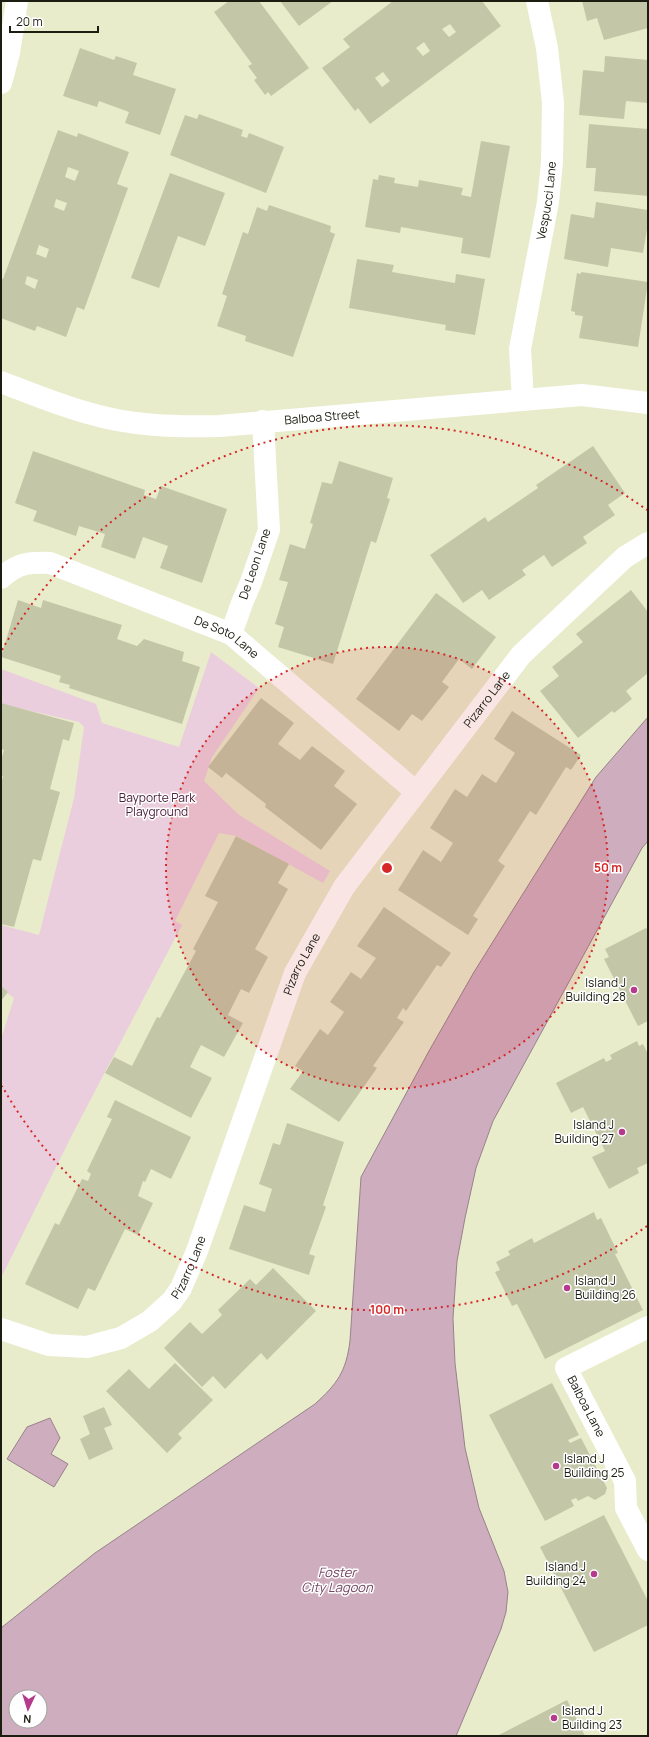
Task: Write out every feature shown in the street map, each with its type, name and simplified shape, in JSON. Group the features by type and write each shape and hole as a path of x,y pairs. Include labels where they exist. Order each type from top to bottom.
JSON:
{"street":[{"path":"1,83 9,53 17,1"},
{"name":"Vespucci Lane","path":"523,400 520,349 548,202 552,155 553,103 547,48 537,1"},
{"name":"Balboa Street","path":"1,382 88,413 126,422 174,427 582,395 648,403"},
{"name":"De Leon Lane","path":"231,634 269,530 263,421"},
{"name":"Pizarro Lane","path":"1,1329 49,1345 88,1346 121,1338 150,1321 172,1301 181,1288 197,1251 295,973 344,887 521,655 625,557 648,543"},
{"name":"De Soto Lane","path":"1,578 10,570 28,562 50,563 231,634 416,791"},
{"name":"Balboa Lane","path":"648,1327 566,1368 626,1481 626,1508 648,1550"}],"green space":[{"name":"Bayporte Park Playground","path":"211,652 259,688 212,757 204,781 239,815 330,871 323,883 237,836 219,833 175,921 182,925 71,1137 1,1278 1,1039 14,998 1,988 1,925 39,935 74,798 84,727 79,722 1,704 1,669 96,704 102,723 179,747"}],"water":[{"name":"Foster City Lagoon","path":"648,717 648,841 642,848 493,1121 476,1168 465,1218 457,1261 453,1318 455,1363 465,1448 479,1508 504,1571 508,1592 506,1612 501,1629 456,1736 1,1736 1,1628 95,1553 315,1404 339,1377 346,1361 350,1341 361,1177 429,1051 474,972 596,777"},
{"path":"50,1418 60,1438 51,1454 68,1464 54,1487 7,1459 27,1427"}],"building":[{"path":"229,1 259,1 309,68 271,96 268,92 265,95 254,80 257,78 248,66 252,64 214,12"},
{"path":"280,1 333,1 299,26"},
{"path":"393,1 482,1 501,26 370,124 358,108 355,111 322,68 350,47 343,39","holes":["450,24 456,32 449,37 442,29","424,42 430,51 423,56 416,48","383,72 390,81 382,87 375,78"]},
{"path":"582,1 648,1 648,28 604,40 597,18 587,21"},
{"path":"80,48 114,60 116,56 137,63 133,75 176,89 160,135 125,123 129,112 99,101 97,107 63,96"},
{"path":"605,56 648,60 648,103 626,101 624,119 579,115 583,70 604,72"},
{"path":"199,114 243,130 241,136 247,138 249,133 284,147 266,193 170,155 185,115 197,119"},
{"path":"589,124 648,129 648,196 594,191 596,168 586,168"},
{"path":"58,130 77,137 78,133 129,152 117,184 128,188 84,310 77,307 66,337 37,326 35,331 1,318 1,278 3,279","holes":["68,167 79,171 75,181 65,177","56,199 67,203 64,211 54,207","39,245 49,249 46,258 36,254","27,276 38,280 35,289 25,284"]},
{"path":"481,141 510,146 490,258 461,253 463,238 401,227 400,233 365,227 373,179 378,180 379,175 395,178 394,183 418,187 419,180 463,188 461,195 471,197"},
{"path":"170,173 225,193 205,246 178,236 159,288 131,278"},
{"path":"596,202 648,210 648,223 643,253 611,248 608,267 564,259 571,214 594,218"},
{"path":"269,205 331,226 330,232 335,234 293,357 245,341 246,336 217,326 227,296 222,294 243,232 248,234 257,207 267,211"},
{"path":"357,259 394,265 392,272 455,283 456,274 485,279 475,335 445,330 446,325 349,308"},
{"path":"581,272 648,282 638,347 579,338 583,316 575,315 575,312 571,311 577,273 581,274"},
{"path":"593,446 625,493 608,505 615,515 583,537 587,543 552,567 544,555 522,570 526,575 489,600 482,590 463,603 430,555 485,517 488,522 538,488 536,485"},
{"path":"33,451 145,490 144,495 156,499 161,486 227,509 202,583 160,568 168,546 143,537 135,559 101,547 105,534 79,526 76,536 33,521 37,511 15,503"},
{"path":"339,461 393,478 387,498 390,499 376,543 371,541 333,664 278,647 284,627 275,624 288,582 279,580 290,544 305,549 313,524 310,523 322,482 332,484"},
{"path":"631,590 648,612 648,673 626,691 632,699 614,713 612,711 578,738 540,691 559,676 552,667 583,642 576,634"},
{"path":"436,593 496,637 472,669 459,659 442,682 449,687 422,721 412,714 399,731 356,699"},
{"path":"18,600 41,608 43,600 122,625 117,639 137,646 144,639 184,652 182,661 200,667 182,724 69,688 70,685 59,682 61,676 1,657"},
{"path":"261,698 294,723 278,744 300,760 312,746 345,771 334,786 357,804 321,850 265,807 266,804 226,773 222,778 208,767"},
{"path":"1,703 74,723 69,741 63,739 50,789 60,792 41,861 33,859 14,927 1,924 1,784 3,776 1,776 1,761 4,750 1,749"},
{"path":"512,711 581,755 571,770 566,767 536,815 530,811 498,861 505,866 473,916 478,919 468,935 398,890 423,850 441,862 453,843 430,828 455,789 467,797 482,774 496,783 515,753 494,739"},
{"path":"236,836 289,864 278,883 288,889 255,949 268,957 249,993 241,989 228,1015 243,1023 224,1057 201,1045 190,1067 212,1078 191,1118 105,1073 114,1057 132,1066 157,1017 160,1018 196,951 193,949 218,902 205,896"},
{"path":"384,907 451,953 441,967 437,965 406,1011 403,1008 397,1018 404,1022 373,1066 377,1068 339,1122 290,1089 303,1071 295,1066 320,1029 328,1035 344,1012 330,1002 351,972 361,979 376,958 357,946"},
{"name":"Island J Building 28","path":"646,928 648,931 648,1021 638,1026 604,959 609,957 605,949"},
{"path":"1,986 8,992 1,1001"},
{"name":"Island J Building 27","path":"637,1041 639,1046 643,1044 648,1054 648,1163 637,1168 639,1173 609,1189 592,1157 605,1151 583,1107 571,1113 556,1083 604,1058 606,1062 612,1059 610,1055"},
{"path":"115,1100 191,1137 171,1179 151,1169 145,1182 143,1181 138,1196 153,1203 138,1235 125,1229 95,1291 88,1288 78,1309 25,1284 55,1223 59,1225 82,1179 88,1181 91,1174 87,1171 112,1119 107,1117"},
{"path":"287,1123 344,1142 323,1205 326,1207 309,1254 315,1256 309,1275 229,1249 244,1205 265,1212 272,1189 259,1184 273,1143 280,1145"},
{"name":"Island J Building 26","path":"594,1212 597,1220 601,1218 618,1253 615,1254 643,1310 545,1359 517,1304 512,1306 495,1272 500,1270 496,1262 510,1255 508,1251 532,1238 534,1243"},
{"path":"273,1268 316,1311 267,1360 261,1353 225,1389 213,1376 202,1387 164,1348 190,1322 202,1334 222,1315 218,1310 250,1279 256,1285"},
{"path":"175,1363 213,1400 178,1434 182,1438 167,1453 106,1391 129,1369 149,1389"},
{"name":"Island J Building 25","path":"552,1383 579,1435 568,1440 570,1443 581,1438 607,1488 605,1494 595,1500 588,1496 578,1501 576,1498 571,1500 574,1506 545,1521 489,1415"},
{"path":"104,1407 112,1425 104,1428 113,1449 89,1460 80,1439 90,1434 83,1416"},
{"name":"Island J Building 24","path":"604,1515 648,1601 648,1625 594,1652 540,1547"},
{"name":"Island J Building 23","path":"567,1700 585,1736 497,1736"}],"place":[{"name":"Island J Building 28","path":"634,990"},
{"name":"Island J Building 27","path":"622,1132"},
{"name":"Island J Building 26","path":"567,1288"},
{"name":"Island J Building 25","path":"556,1466"},
{"name":"Island J Building 24","path":"594,1574"},
{"name":"Island J Building 23","path":"554,1718"}]}
